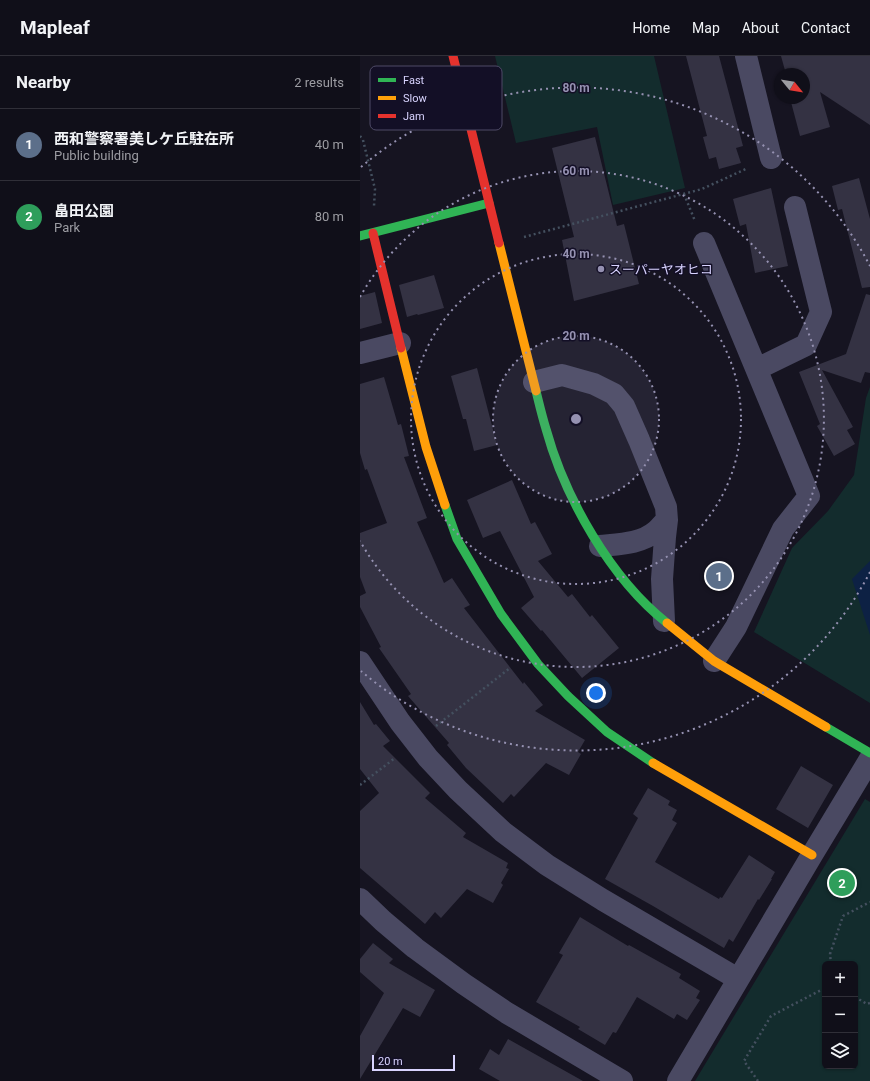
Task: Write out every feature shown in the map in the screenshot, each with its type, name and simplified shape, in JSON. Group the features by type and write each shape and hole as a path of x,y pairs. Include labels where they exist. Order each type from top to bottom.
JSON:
{"street":[{"path":"453,56 455,66"},
{"path":"746,56 771,158"},
{"path":"471,130 546,430 559,467 581,516 600,546 615,569 634,591 664,621 714,661 870,753"},
{"path":"360,236 489,203"},
{"path":"757,369 806,345 821,312 795,207"},
{"path":"372,233 426,447 441,495 457,539 501,614 538,664 568,696 607,732 650,761 812,855"},
{"path":"704,243 809,496 783,529 736,627 714,661"},
{"path":"360,353 400,343"},
{"path":"534,382 562,375 594,384 614,394 624,406 666,507 667,520 662,579 664,621"},
{"path":"600,546 626,544 641,540 655,532 667,520"},
{"path":"360,662 396,716 428,758 464,796 503,832 541,861 603,900 738,980"},
{"path":"678,1081 870,759"},
{"path":"360,899 415,948 464,984 507,1013 622,1081"}],"path":[{"path":"360,136 363,140 375,189 372,233"},
{"path":"499,243 702,189 771,158"},
{"path":"360,785 530,653"},
{"path":"831,961 830,954 843,916 870,902"},
{"path":"758,1081 744,1061 771,1016 822,990"},
{"path":"858,999 867,1004 870,1003"}],"green space":[{"path":"495,56 654,56 685,188 613,205 597,127 516,143 502,85 502,66 497,66"},
{"path":"870,387 870,703 754,632 792,548 828,511 854,475 866,398"},
{"path":"865,799 870,802 870,1081 695,1081"}],"water":[{"path":"870,561 870,635 852,579"}],"building":[{"path":"686,56 719,56 743,146 736,148 741,163 719,169 716,157 709,159 703,137 707,136"},
{"path":"781,56 870,56 870,125 820,92 830,127 800,136 792,104 810,104 810,68 784,68"},
{"path":"595,137 617,226 624,224 639,284 574,301 562,240 574,237 552,148"},
{"path":"859,178 870,219 870,287 862,288 842,209 838,210 832,186"},
{"path":"771,188 788,266 755,273 746,224 740,226 733,199"},
{"path":"434,275 444,308 407,317 399,285"},
{"path":"375,292 382,323 360,329 360,296"},
{"path":"866,294 870,295 870,373 865,372 861,383 822,370 853,427 847,430 855,444 834,456 817,426 820,424 799,372 846,354"},
{"path":"477,368 497,445 474,451 466,419 463,419 451,376"},
{"path":"384,377 398,425 401,424 409,456 404,457 427,518 417,522 444,583 452,578 470,605 464,608 523,684 524,682 543,705 535,711 585,740 578,752 581,754 569,775 546,763 514,797 511,794 503,803 466,768 447,745 449,743 408,696 411,694 379,648 381,647 360,607 360,596 366,593 360,577 360,533 387,523 367,469 365,470 360,453 360,384"},
{"path":"512,480 531,524 535,522 552,554 538,561 568,597 572,594 590,617 592,615 619,648 582,678 542,630 541,631 521,608 534,597 500,531 483,538 467,500"},
{"path":"360,702 374,725 376,724 390,741 383,746 430,793 425,798 466,833 463,837 508,863 506,868 509,869 501,883 503,885 493,903 467,889 441,918 435,912 425,924 360,868 360,811 379,793 360,769"},
{"path":"801,766 833,785 808,828 776,809"},
{"path":"648,788 670,801 668,805 677,810 672,820 677,823 655,862 719,899 720,897 722,898 749,855 775,872 733,942 729,939 724,948 605,879 638,818 633,814"},
{"path":"580,917 628,946 629,945 681,974 679,978 700,991 696,998 700,1000 687,1020 677,1014 674,1019 637,997 616,1033 613,1032 605,1045 578,1029 580,1027 536,1002 563,955 559,953"},
{"path":"373,943 393,959 389,963 435,990 420,1017 403,1008 360,1079 360,1036 384,993 360,972 360,959"},
{"path":"508,1039 583,1081 500,1081 479,1069 490,1049 499,1055"}],"traffic: fast":[{"path":"360,236 489,203"},
{"path":"536,391 554,455 578,509 609,560 627,584 667,623"},
{"path":"445,505 457,539 501,614 538,664 568,696 607,732 653,763"},
{"path":"826,727 870,753"}],"traffic: slow":[{"path":"499,243 536,391"},
{"path":"401,348 426,447 445,505"},
{"path":"667,623 714,661 826,727"},
{"path":"653,763 812,855"}],"traffic: jam":[{"path":"453,56 455,66"},
{"path":"471,130 499,243"},
{"path":"373,233 401,348"}],"place":[{"name":"スーパーヤオヒコ","path":"601,269"},
{"name":"西和警察署美しケ丘駐在所","path":"719,576"},
{"name":"畠田公園","path":"842,883"}]}
